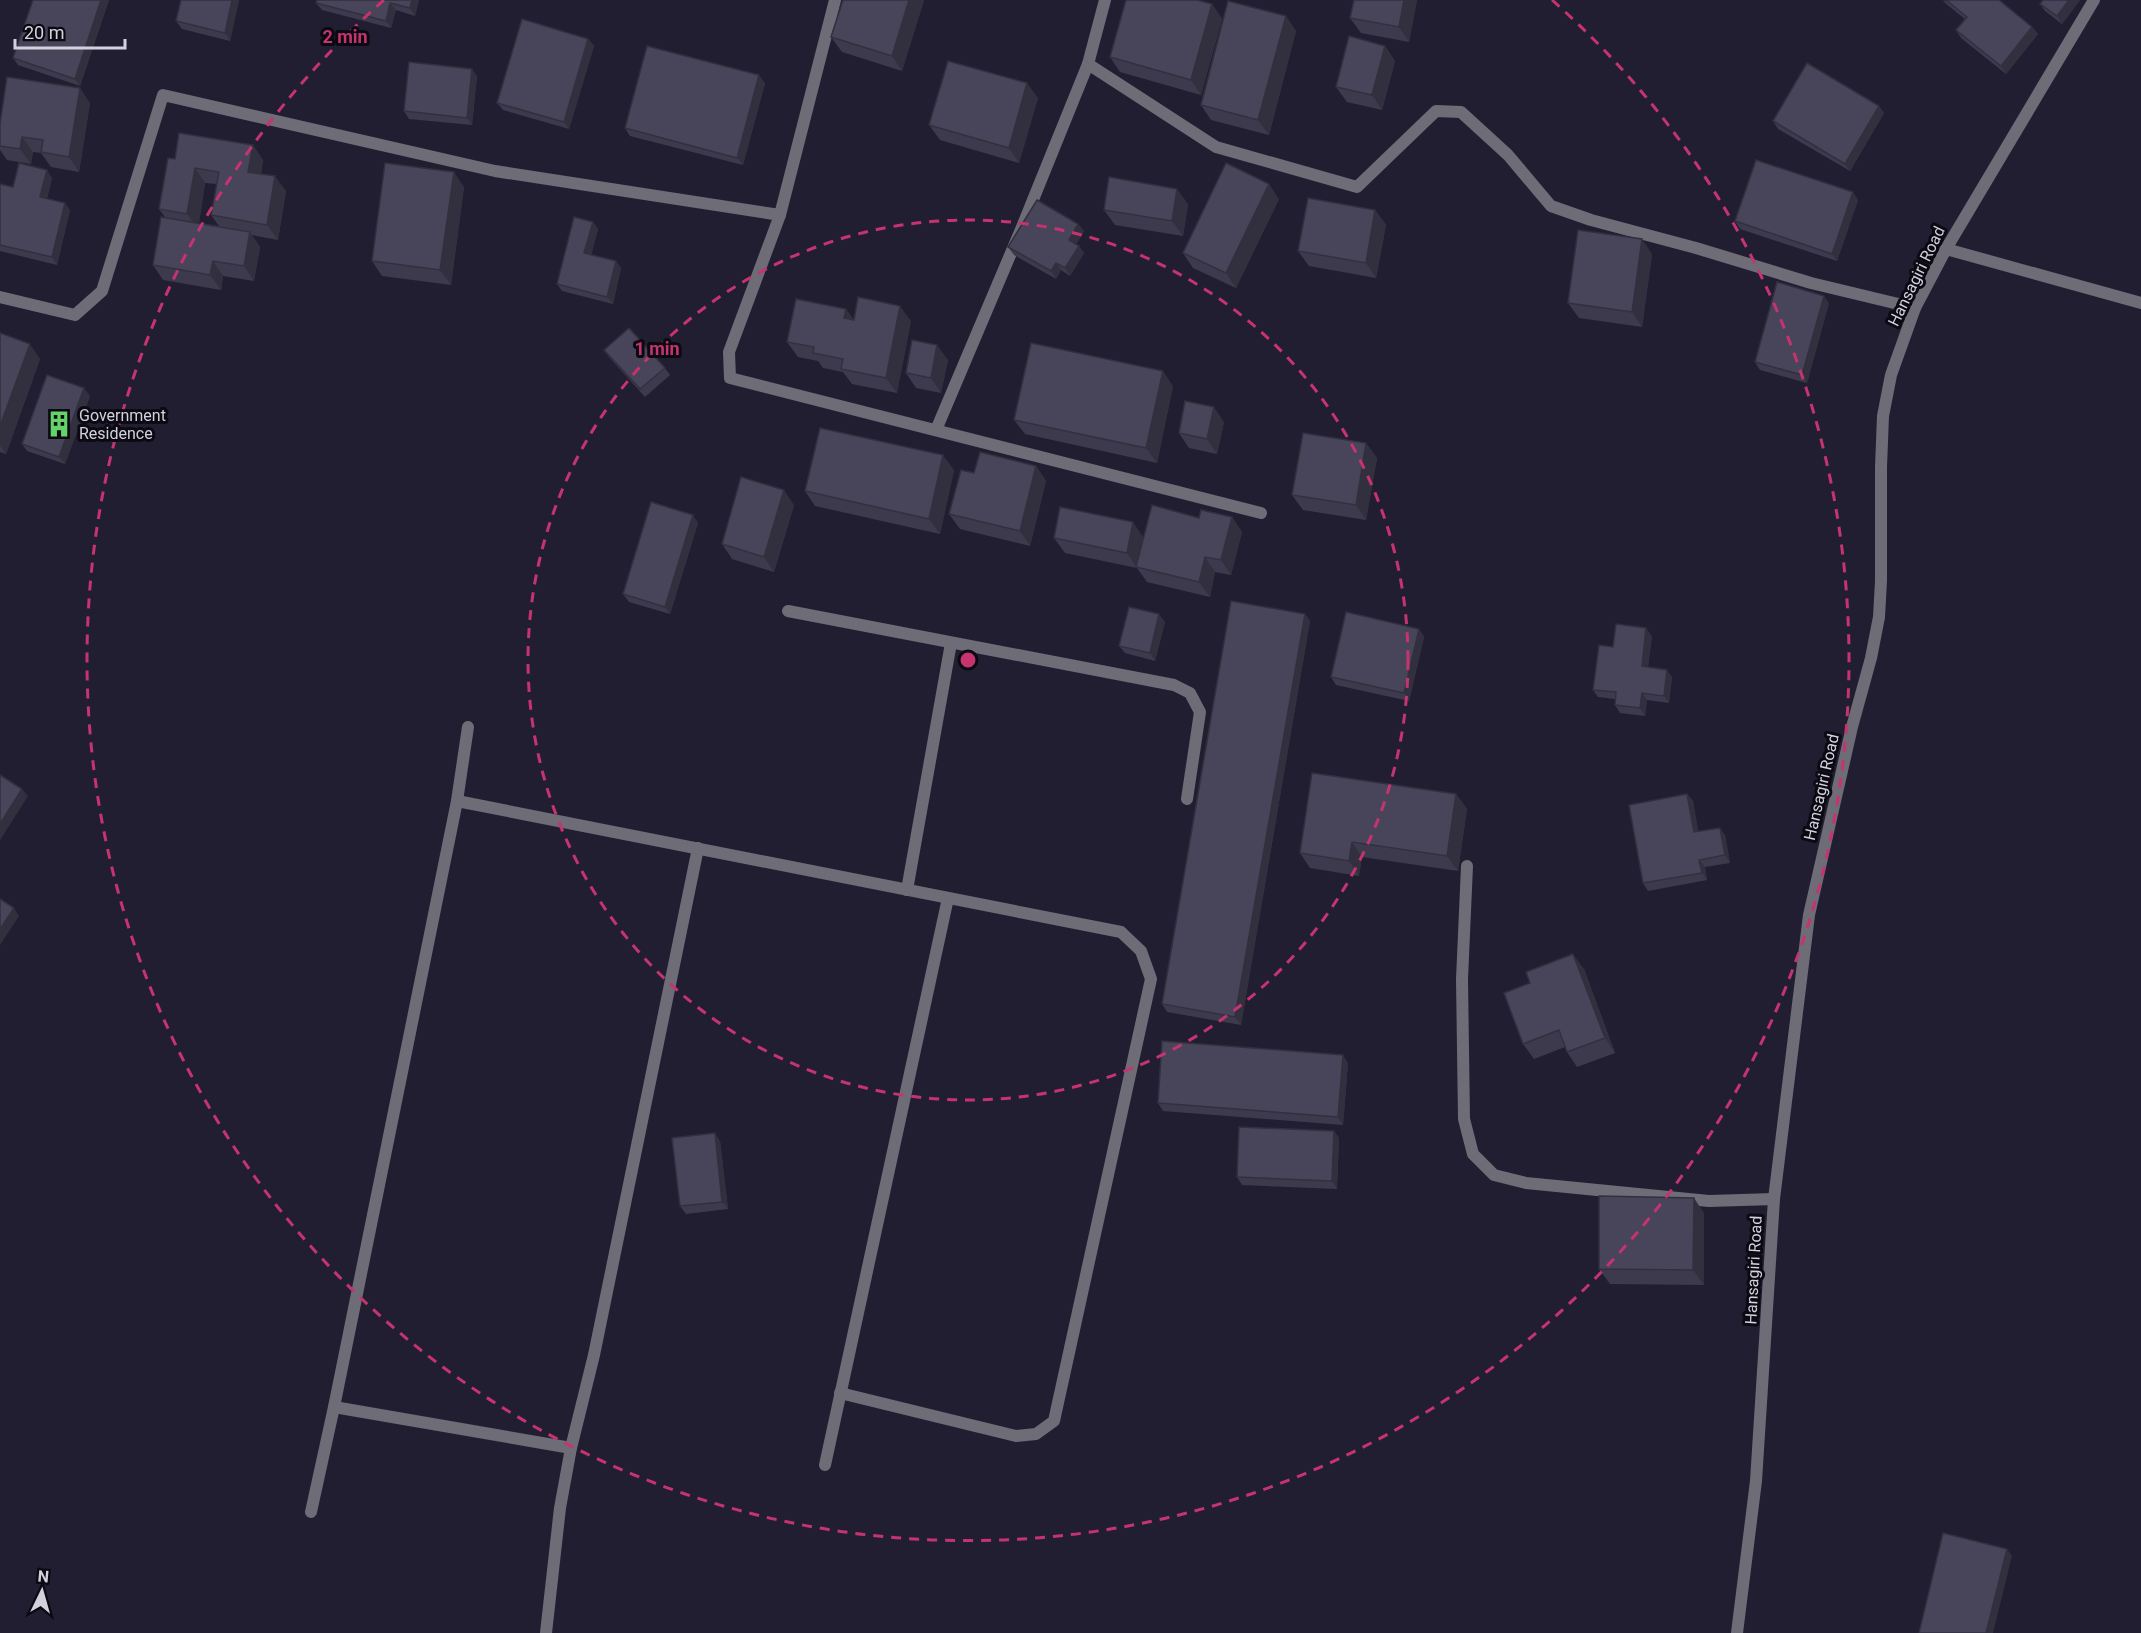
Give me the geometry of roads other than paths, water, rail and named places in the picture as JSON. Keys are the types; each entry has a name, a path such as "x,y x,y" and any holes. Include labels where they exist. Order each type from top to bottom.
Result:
{"street":[{"path":"835,0 780,215 729,352 730,378 1262,513"},
{"path":"936,430 1088,64 1105,0"},
{"name":"Hansagiri Road","path":"1737,1633 1756,1481 1774,1199 1809,915 1879,617 1883,416 1891,375 1915,308 1946,249 2094,0"},
{"path":"1088,64 1216,147 1356,187 1436,111 1461,112 1508,155 1551,206 1591,220 1696,248 1811,283 1915,308"},
{"path":"0,297 75,315 102,291 163,94 495,171 780,215"},
{"path":"1946,249 2141,303"},
{"path":"789,611 1174,685 1190,693 1200,712 1187,799"},
{"path":"907,890 951,643"},
{"path":"311,1512 457,801 468,727"},
{"path":"457,801 1121,932 1141,951 1151,979 1054,1421 1036,1434 1016,1436 840,1393"},
{"path":"546,1633 561,1508 571,1448 594,1355 698,848"},
{"path":"1467,866 1462,979 1464,1119 1473,1154 1494,1175 1526,1183 1708,1201 1774,1199"},
{"path":"825,1465 948,898"},
{"path":"334,1407 571,1448"}],"place":[{"name":"Government Residence","path":"59,424"}]}
